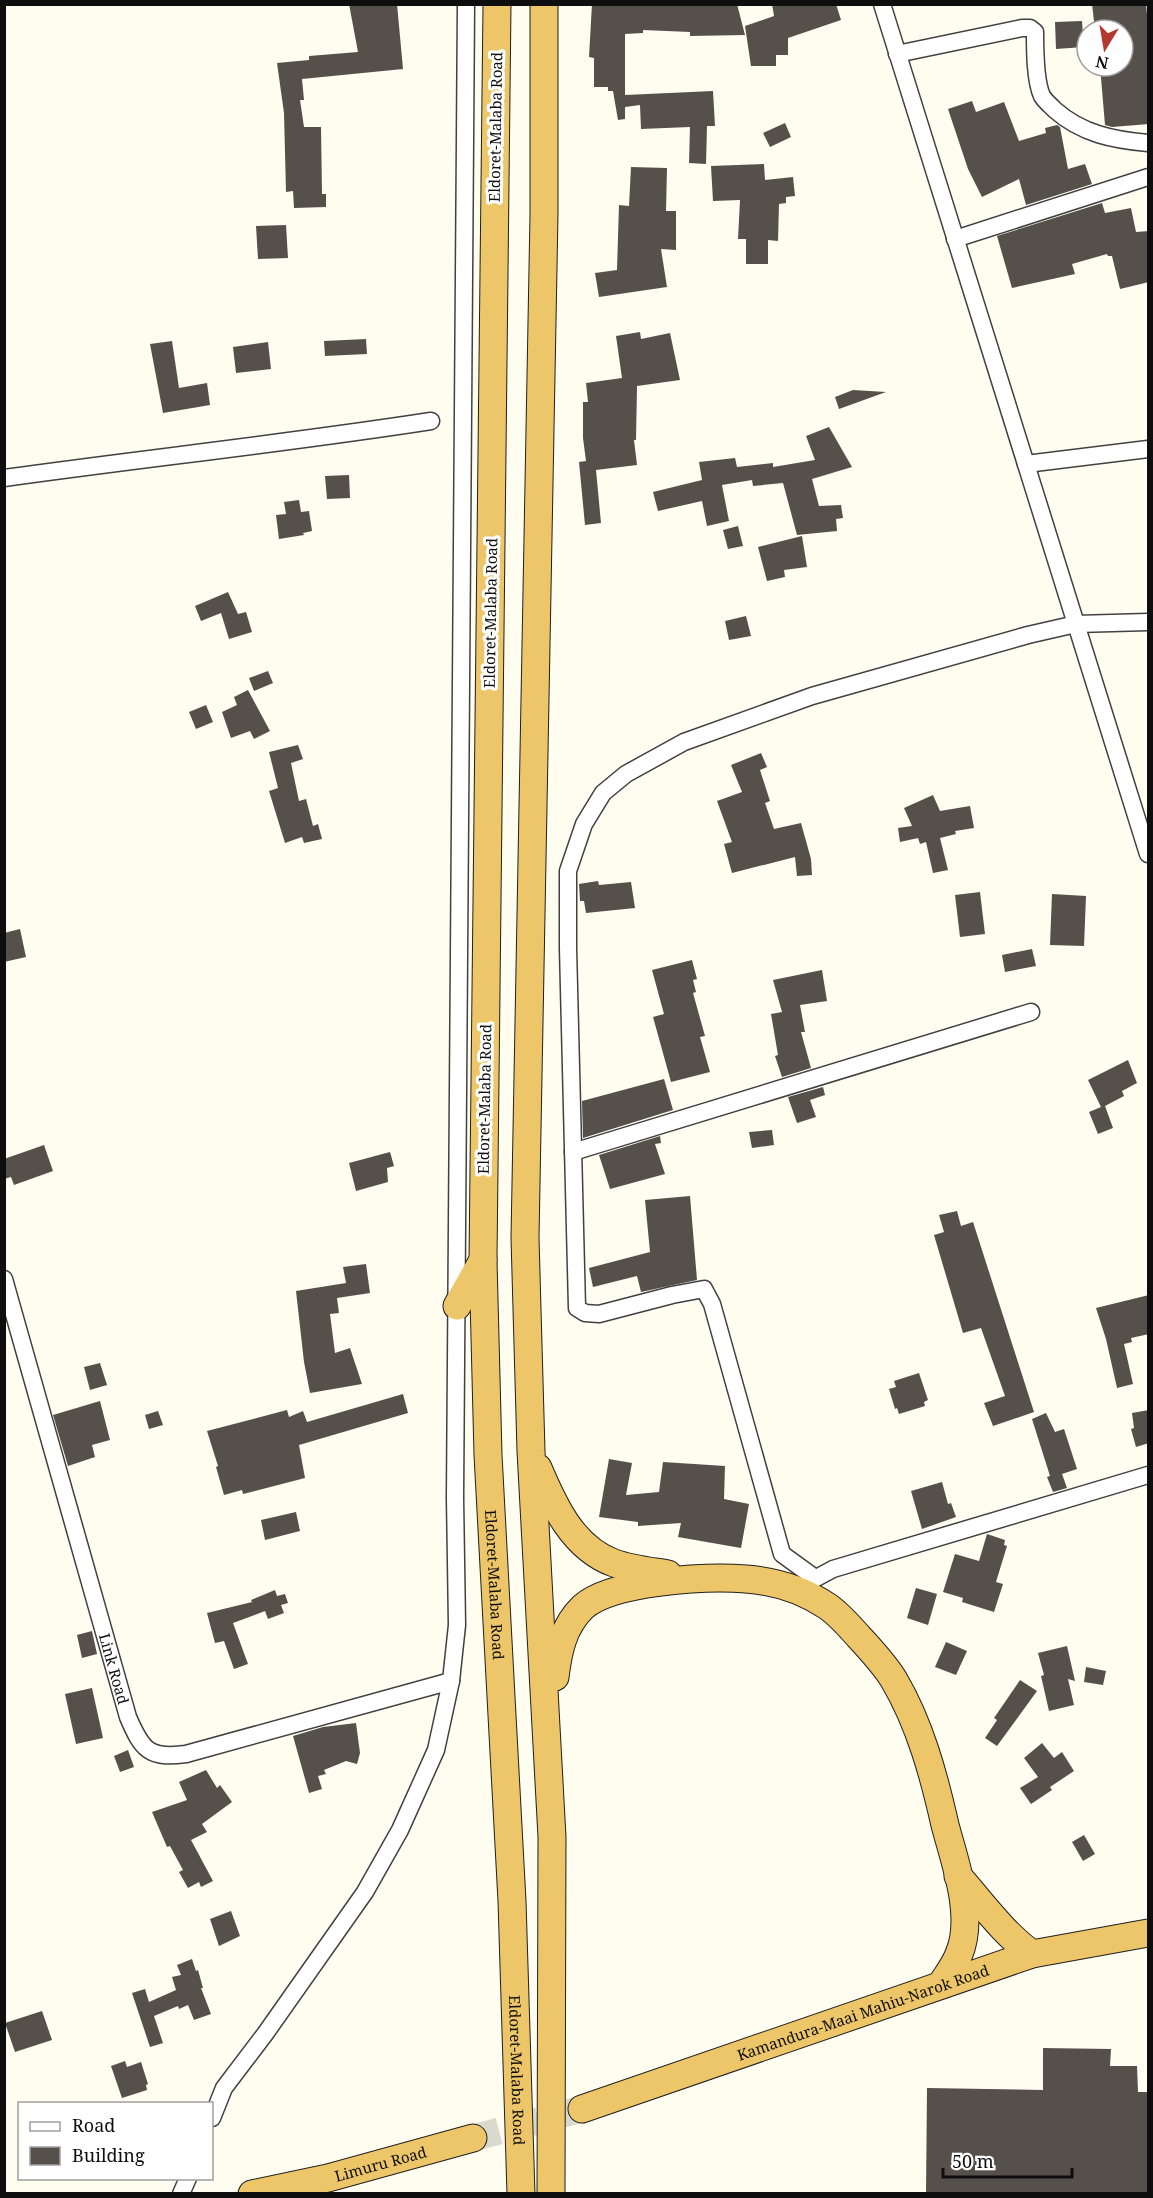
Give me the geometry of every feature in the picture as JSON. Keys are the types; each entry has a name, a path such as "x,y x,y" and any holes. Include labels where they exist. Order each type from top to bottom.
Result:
{"highway":[{"name":"Eldoret-Malaba Road","path":"497,4 483,1260 488,1455 512,1901 521,2193"},
{"path":"544,4 544,214 525,1238 531,1451 552,1837 551,2193"},
{"path":"457,1306 483,1260"},
{"path":"531,1451 546,1488 567,1526 577,1539 595,1554 633,1568 692,1580"},
{"path":"546,1744 558,1657 564,1634 573,1618 589,1602 608,1593 631,1587 692,1580 746,1579 806,1584 845,1622 893,1679 912,1717 926,1754 958,1875 966,1918 959,1954 941,1985"},
{"path":"958,1875 1000,1926 1032,1954"},
{"name":"Kamandura-Maai Mahiu-Narok Road","path":"582,2109 1032,1954 1149,1933"},
{"name":"Limuru Road","path":"252,2193 328,2178 473,2138"}],"street":[{"name":"Eldoret-Malaba Road","path":"213,2116 224,2088 365,1892 400,1830 436,1750 451,1681 457,1625 455,1498 466,4"},
{"path":"882,4 1149,854"},
{"path":"897,54 1030,28 1035,32 1036,68 1042,97 1058,112 1096,135 1119,141 1149,143"},
{"path":"955,239 1149,177"},
{"path":"4,478 319,438 431,421"},
{"path":"1026,464 1149,449"},
{"path":"1149,622 1076,624 1028,635 822,693 684,742 626,774 603,793 584,824 568,871 567,948 577,1308 585,1313 599,1314 704,1289 712,1304 782,1554 806,1584 833,1569 1149,1475"},
{"path":"573,1152 1031,1012"},
{"name":"Link Road","path":"4,1279 128,1717 135,1733 150,1752 166,1757 186,1754 451,1681"}],"building":[{"path":"349,4 397,4 403,69 302,79 304,100 300,100 304,127 321,127 322,194 326,194 326,207 294,208 293,191 286,192 284,113 277,63 309,60 309,56 358,52"},
{"path":"592,4 737,4 745,35 690,36 690,32 643,30 643,33 625,34 625,95 713,91 715,126 707,126 706,164 689,163 690,127 641,129 640,105 625,107 625,119 618,120 613,91 608,91 608,87 594,87 594,58 589,57"},
{"path":"772,4 836,4 841,20 788,38 788,55 776,55 776,66 751,66 745,26 774,16"},
{"path":"1092,4 1146,4 1149,34 1149,124 1112,127 1105,125 1101,78 1135,78 1135,18 1094,18"},
{"path":"1075,21 1075,48 1056,49 1055,22"},
{"path":"972,101 976,112 1004,102 1019,141 1046,133 1045,128 1057,125 1060,127 1068,169 1085,164 1092,184 1026,205 1019,179 982,197 968,169 948,109"},
{"path":"785,123 791,137 770,147 763,133"},
{"path":"764,164 765,180 793,177 795,196 786,197 786,203 779,204 778,241 768,240 768,264 746,264 746,239 738,239 740,200 713,201 711,166"},
{"path":"631,167 667,168 666,211 676,211 676,250 661,249 667,287 599,297 595,273 617,270 619,205 629,206"},
{"path":"1102,203 1105,213 1131,208 1136,232 1149,231 1149,282 1120,289 1112,256 1107,254 1072,264 1075,274 1012,288 997,236"},
{"path":"286,225 288,258 258,259 256,226"},
{"path":"640,332 641,339 670,333 680,380 637,386 636,440 634,440 637,465 596,470 601,523 585,525 579,462 586,461 583,438 583,402 588,402 586,383 622,378 616,336"},
{"path":"366,339 367,354 325,356 324,341"},
{"path":"172,341 179,388 207,383 210,405 163,413 150,344"},
{"path":"268,342 271,369 236,373 233,347"},
{"path":"853,390 886,392 839,409 835,397"},
{"path":"829,427 852,467 812,479 819,506 841,505 843,518 836,519 837,531 797,535 783,483 753,486 752,480 722,485 729,521 707,526 702,501 658,511 653,492 702,480 699,462 735,458 737,467 773,463 773,467 815,460 806,436"},
{"path":"349,475 350,498 327,499 325,476"},
{"path":"299,500 301,512 309,511 312,531 303,533 304,535 279,539 276,515 286,514 284,502"},
{"path":"738,526 743,546 728,549 723,530"},
{"path":"802,536 807,567 784,570 785,577 767,581 758,547"},
{"path":"228,592 238,614 246,612 252,632 229,639 221,613 201,621 195,606"},
{"path":"746,616 751,636 729,640 725,621"},
{"path":"268,671 273,683 254,691 249,678"},
{"path":"248,690 270,731 254,739 250,731 231,738 222,712 237,705 234,697"},
{"path":"206,705 213,722 196,729 189,712"},
{"path":"298,745 303,759 291,763 299,801 306,799 313,826 318,824 322,839 304,843 302,837 285,843 269,791 278,788 269,752"},
{"path":"761,753 767,767 760,770 770,801 765,803 774,829 801,823 811,859 812,875 797,876 795,857 732,873 724,844 732,842 717,801 742,792 731,765"},
{"path":"933,795 940,811 970,806 974,828 955,831 956,834 940,838 948,870 933,873 926,842 920,844 918,838 900,842 898,828 912,826 904,808"},
{"path":"598,881 599,885 631,882 635,908 586,913 584,901 580,901 579,884"},
{"path":"980,892 985,934 960,937 955,895"},
{"path":"1052,894 1086,896 1084,946 1050,945"},
{"path":"20,929 26,957 4,962 4,933"},
{"path":"1032,949 1036,966 1005,972 1002,955"},
{"path":"692,960 697,979 693,980 696,992 693,993 705,1036 700,1037 710,1072 671,1082 653,1017 664,1014 652,970"},
{"path":"822,970 827,1001 800,1005 805,1032 801,1032 811,1068 782,1077 775,1056 778,1055 771,1014 782,1012 773,980"},
{"path":"1128,1060 1137,1083 1122,1091 1124,1096 1105,1106 1113,1128 1098,1134 1089,1112 1101,1107 1088,1080"},
{"path":"664,1079 673,1110 583,1138 582,1101"},
{"path":"823,1087 825,1095 810,1100 816,1117 797,1123 788,1097"},
{"path":"772,1130 774,1145 752,1148 749,1132"},
{"path":"660,1136 661,1143 655,1144 665,1174 610,1189 599,1155"},
{"path":"44,1145 53,1171 14,1185 11,1177 4,1179 4,1159"},
{"path":"390,1152 394,1166 387,1168 388,1182 356,1191 349,1163"},
{"path":"690,1196 697,1280 641,1292 637,1276 593,1287 589,1268 650,1252 645,1200"},
{"path":"957,1211 961,1226 973,1222 1034,1412 993,1426 984,1403 1005,1396 981,1328 963,1333 934,1235 944,1232 939,1215"},
{"path":"366,1264 370,1293 337,1298 339,1313 330,1314 335,1353 350,1348 362,1384 310,1393 296,1291 346,1283 343,1267"},
{"path":"1149,1295 1149,1334 1131,1338 1132,1342 1124,1344 1133,1384 1117,1388 1106,1339 1096,1308"},
{"path":"100,1363 107,1385 90,1390 84,1367"},
{"path":"919,1373 928,1400 924,1402 925,1406 899,1414 897,1408 895,1409 889,1389 896,1387 894,1381"},
{"path":"403,1394 408,1413 299,1445 305,1478 243,1494 242,1490 224,1495 207,1431 287,1410 289,1417 303,1411 307,1422"},
{"path":"100,1401 110,1440 92,1445 95,1457 68,1466 53,1415"},
{"path":"1149,1410 1149,1443 1136,1447 1131,1429 1134,1428 1132,1413"},
{"path":"158,1411 163,1425 149,1429 145,1415"},
{"path":"1046,1413 1055,1432 1064,1429 1077,1469 1062,1474 1067,1488 1053,1492 1032,1419"},
{"path":"609,1459 632,1463 626,1495 659,1492 663,1462 725,1466 724,1499 749,1504 741,1548 678,1537 681,1523 638,1526 638,1522 599,1517"},
{"path":"942,1482 948,1504 951,1503 956,1517 922,1529 911,1491"},
{"path":"296,1512 300,1531 265,1540 261,1520"},
{"path":"987,1534 1005,1540 1004,1545 1007,1546 996,1582 1003,1584 994,1612 962,1602 963,1598 943,1592 955,1554 979,1561"},
{"path":"916,1588 937,1594 928,1625 907,1618"},
{"path":"275,1590 277,1596 285,1594 288,1603 281,1605 284,1613 268,1619 265,1611 233,1623 248,1664 234,1669 224,1641 215,1643 207,1613 252,1602 251,1600"},
{"path":"92,1631 97,1654 82,1658 77,1635"},
{"path":"946,1642 967,1651 956,1675 935,1667"},
{"path":"1067,1646 1075,1681 1068,1679 1074,1705 1049,1711 1038,1653"},
{"path":"1086,1667 1106,1671 1103,1685 1084,1682"},
{"path":"1020,1680 1037,1691 997,1746 985,1738 997,1720 994,1718"},
{"path":"92,1688 103,1738 76,1744 65,1694"},
{"path":"356,1723 360,1753 357,1764 346,1761 324,1770 326,1774 318,1776 322,1789 309,1793 293,1736 323,1727"},
{"path":"1042,1743 1054,1758 1062,1752 1074,1771 1050,1787 1052,1790 1031,1804 1020,1788 1038,1777 1024,1758"},
{"path":"128,1750 134,1767 120,1772 114,1756"},
{"path":"206,1770 217,1788 220,1785 232,1802 202,1824 207,1832 191,1840 213,1881 201,1887 199,1882 188,1888 179,1872 183,1870 170,1846 167,1847 152,1812 187,1800 179,1782"},
{"path":"1084,1835 1095,1854 1083,1861 1072,1842"},
{"path":"231,1911 240,1936 219,1946 210,1919"},
{"path":"192,1959 196,1971 198,1970 203,1988 201,1988 211,2014 194,2020 188,2005 179,2009 178,2006 154,2016 163,2043 150,2047 132,1993 145,1989 149,2002 176,1990 172,1977 181,1975 177,1965"},
{"path":"42,2011 52,2040 15,2052 5,2023"},
{"path":"1043,2048 1111,2049 1110,2066 1137,2066 1138,2092 1149,2092 1149,2193 926,2193 927,2088 1043,2090"},
{"path":"125,2061 127,2067 141,2062 148,2084 146,2085 147,2090 122,2098 111,2066"}],"tunnel":[{"path":"473,2138 582,2109"}]}
